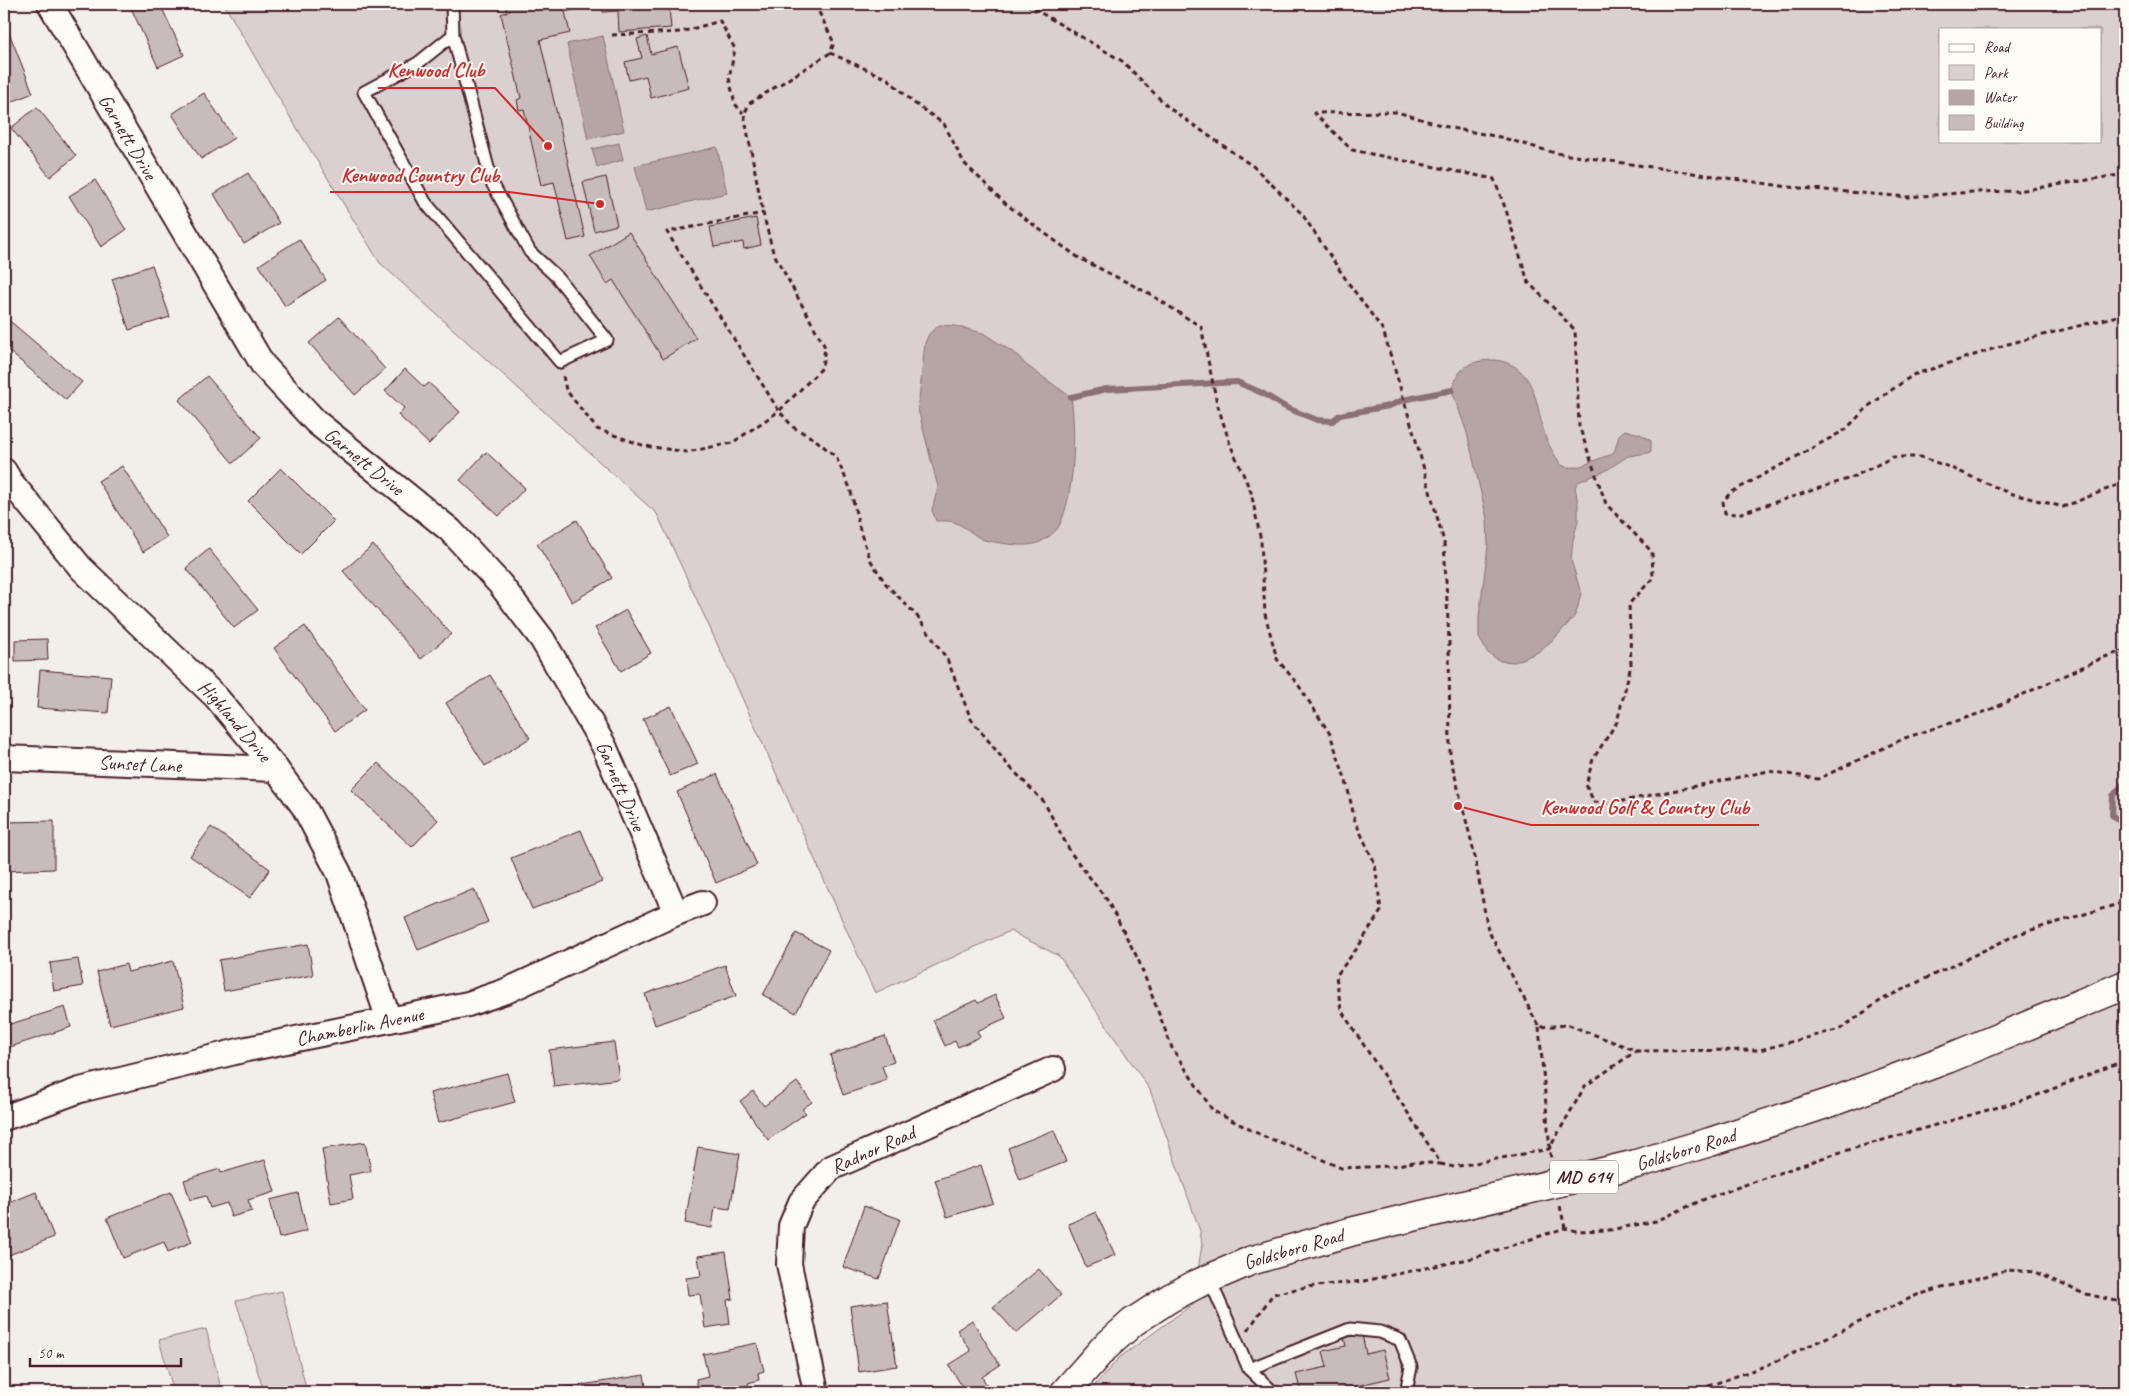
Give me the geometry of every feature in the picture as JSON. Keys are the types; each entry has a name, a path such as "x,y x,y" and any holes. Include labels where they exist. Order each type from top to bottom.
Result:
{"main road":[{"name":"Goldsboro Road","path":"1065,1392 1102,1350 1133,1322 1170,1298 1209,1278 1250,1261 1350,1232 1636,1164 1710,1142 1832,1102 1947,1059 2125,984"}],"street":[{"name":"Garnett Drive","path":"50,4 264,365 316,422 450,530 500,584 542,639 604,746 676,913"},
{"name":"Highland Drive","path":"6,478 81,568 216,697 276,769 304,807 339,873 389,1020"},
{"name":"Sunset Lane","path":"4,758 276,769"},
{"name":"Chamberlin Avenue","path":"4,1118 97,1086 246,1049 468,1004 506,992 703,902"},
{"name":"Radnor Road","path":"816,1392 789,1264 791,1226 801,1202 831,1168 1053,1069"}],"lane":[{"path":"452,4 453,35 492,183 530,252 557,277 607,340 560,362 425,202 364,92 418,63 453,35"},
{"path":"1209,1278 1249,1369 1273,1392"},
{"path":"1249,1369 1350,1329 1380,1332 1400,1340 1411,1367 1406,1392"}],"path":[{"path":"744,114 750,103 830,54 834,43 815,4"},
{"path":"1026,4 1122,61 1169,108 1254,167 1302,214 1383,330 1444,542 1449,641 1450,756 1474,852 1488,930 1539,1027 1549,1148"},
{"path":"560,362 566,390 597,430 645,446 687,452 732,443 779,411 822,368 825,347 773,252 763,213 744,114 735,104 730,78 735,49 720,21 681,32 612,36"},
{"path":"830,54 888,79 914,102 944,124 964,163 1006,204 1079,258 1150,294 1201,327 1216,397 1230,444 1251,492 1261,541 1266,614 1277,659 1299,686 1330,734 1346,781 1354,821 1375,864 1381,911 1358,947 1336,976 1341,1010 1441,1164"},
{"path":"2125,174 2018,192 1974,192 1908,197 1790,187 1555,153 1500,137 1451,128 1397,112 1314,112 1352,150 1494,179 1506,210 1528,282 1575,330 1579,426 1582,435 1606,504 1652,552 1652,578 1629,604 1631,665 1617,722 1593,759 1586,785 1594,802 1613,804 1769,771 1818,779 1906,738 1987,711 2102,658 2125,650"},
{"path":"763,213 667,232 779,411 793,427 816,440 836,457 850,488 861,534 871,561 886,584 917,616 947,659 971,719 1007,764 1044,802 1071,853 1107,900 1138,959 1172,1048 1213,1111 1265,1137 1301,1150 1341,1168 1392,1166 1414,1162 1454,1166 1549,1148 1585,1086 1637,1051"},
{"path":"2125,314 2008,344 1913,375 1870,405 1845,430 1730,493 1724,502 1725,512 1738,514 1851,478 1893,457 1921,457 2009,493 2063,507 2125,482"},
{"path":"1539,1027 1569,1025 1637,1051 1760,1050 1840,1029 1883,999 2018,934 2125,902"},
{"path":"1249,1369 1248,1330 1273,1294 1306,1287 1364,1281 1472,1258 1565,1228 1576,1231 1610,1230 1656,1221 1707,1198 1834,1154 2030,1098 2118,1063 2125,1062"},
{"path":"1691,1392 1768,1365 1917,1295 2007,1270 2035,1272 2082,1294 2125,1303"}],"green space":[{"path":"224,4 2125,4 2125,1392 1089,1392 1119,1358 1193,1304 1202,1244 1200,1231 1150,1090 1059,956 1010,931 875,993 657,514 380,263 287,112"},
{"path":"282,1291 306,1388 291,1392 264,1392 236,1301"},
{"path":"206,1329 222,1392 174,1392 159,1340"}],"water":[{"path":"603,36 624,131 588,139 567,44"},
{"path":"619,143 623,160 597,167 592,149"},
{"path":"717,147 727,193 646,212 635,166"},
{"path":"939,325 955,326 983,333 1017,355 1026,365 1071,397 1074,445 1068,497 1059,526 1051,535 1041,541 1023,545 988,541 956,523 936,521 932,510 938,487 918,409 925,343 929,334"},
{"path":"1495,360 1508,363 1526,377 1536,398 1544,434 1561,465 1567,467 1580,466 1611,455 1615,450 1619,435 1625,430 1640,434 1651,441 1651,451 1648,453 1628,456 1605,471 1578,482 1575,487 1578,503 1578,521 1573,540 1571,560 1581,593 1577,610 1574,617 1555,638 1538,652 1515,662 1500,661 1488,653 1479,638 1479,617 1488,546 1487,519 1467,433 1452,390 1458,375 1467,366 1472,363"}],"building":[{"path":"140,4 160,4 184,55 158,67 131,8"},
{"path":"505,4 600,4 565,12 570,33 540,40 585,237 568,241 554,182 541,185 524,109 519,110 517,100 521,98 501,14 507,12"},
{"path":"602,4 709,4 669,7 671,28 619,32 618,11 603,12"},
{"path":"8,30 33,93 4,105 4,32"},
{"path":"647,36 651,54 678,47 689,88 651,98 646,76 629,80 625,62 642,58 637,39"},
{"path":"204,93 234,138 201,159 172,114"},
{"path":"37,107 76,156 50,177 11,128"},
{"path":"248,173 279,223 244,244 214,194"},
{"path":"606,177 617,225 594,231 583,182"},
{"path":"95,180 126,230 101,247 69,196"},
{"path":"756,218 761,245 744,249 743,242 714,247 710,227"},
{"path":"629,232 696,338 663,359 613,280 607,284 590,256"},
{"path":"299,239 326,280 285,306 259,265"},
{"path":"152,265 170,317 129,330 112,279"},
{"path":"5,317 82,382 66,400 4,347"},
{"path":"339,317 385,369 355,395 309,343"},
{"path":"405,369 424,387 429,383 460,412 429,444 398,415 404,408 385,391"},
{"path":"207,376 261,438 233,463 179,400"},
{"path":"486,452 525,488 499,516 460,480"},
{"path":"122,466 167,537 143,552 98,481"},
{"path":"281,468 334,521 301,554 248,501"},
{"path":"577,520 612,578 572,602 537,544"},
{"path":"373,545 451,634 421,659 343,571"},
{"path":"209,549 258,610 234,628 186,568"},
{"path":"626,610 651,653 621,671 595,628"},
{"path":"305,626 365,710 335,731 274,648"},
{"path":"47,639 48,660 15,661 15,640"},
{"path":"40,670 111,676 108,713 37,708"},
{"path":"490,675 530,738 485,766 446,703"},
{"path":"671,706 698,764 670,776 643,719"},
{"path":"378,763 438,820 412,847 351,790"},
{"path":"717,774 757,865 716,883 677,792"},
{"path":"54,821 54,869 4,871 4,822"},
{"path":"211,827 270,869 250,898 190,856"},
{"path":"581,830 602,882 532,909 511,858"},
{"path":"474,889 488,922 418,950 405,918"},
{"path":"796,933 829,950 796,1013 763,995"},
{"path":"308,944 313,975 224,991 219,960"},
{"path":"78,959 83,986 54,991 50,963"},
{"path":"173,961 184,1007 110,1025 97,972 126,964 128,972"},
{"path":"725,965 736,996 655,1025 645,994"},
{"path":"995,995 1006,1018 977,1031 980,1037 958,1047 955,1041 945,1046 933,1020 976,1000 978,1003"},
{"path":"65,1007 71,1027 4,1049 4,1026"},
{"path":"885,1036 894,1062 882,1066 887,1080 843,1095 830,1055"},
{"path":"614,1042 619,1079 554,1087 549,1050"},
{"path":"507,1073 515,1102 438,1123 430,1093"},
{"path":"797,1082 812,1102 802,1109 806,1113 768,1140 740,1101 753,1091 764,1106"},
{"path":"1054,1130 1066,1162 1020,1180 1008,1148"},
{"path":"365,1142 371,1171 349,1175 353,1199 331,1203 322,1149"},
{"path":"698,1147 740,1154 730,1209 715,1207 712,1228 685,1223"},
{"path":"265,1160 275,1192 248,1200 252,1211 231,1217 227,1203 210,1208 206,1196 190,1200 184,1180 220,1169 221,1173"},
{"path":"981,1165 993,1203 947,1217 935,1180"},
{"path":"36,1192 54,1237 4,1257 4,1205"},
{"path":"171,1192 192,1242 168,1252 164,1242 123,1258 107,1218"},
{"path":"298,1193 307,1231 279,1238 270,1200"},
{"path":"864,1206 900,1219 879,1279 843,1267"},
{"path":"1096,1212 1115,1255 1086,1267 1068,1224"},
{"path":"726,1252 733,1299 727,1300 730,1324 705,1328 700,1294 688,1295 686,1278 701,1276 698,1256"},
{"path":"1039,1269 1061,1295 1016,1333 993,1307"},
{"path":"887,1301 897,1366 859,1372 850,1306"},
{"path":"972,1320 1000,1365 982,1377 991,1392 956,1392 963,1388 949,1365 971,1351 957,1330"},
{"path":"1362,1334 1366,1354 1383,1350 1390,1378 1330,1392 1301,1392 1296,1374 1327,1367 1323,1351 1346,1346 1344,1338"},
{"path":"757,1343 764,1371 758,1373 759,1380 748,1383 750,1392 699,1392 696,1379 708,1376 703,1354"},
{"path":"644,1375 647,1392 548,1392 551,1390"}],"waterway":[{"path":"1071,397 1107,389 1237,382 1262,393 1287,408 1317,420 1332,421 1340,415 1389,406 1403,400 1452,390"},
{"path":"2125,782 2113,796 2112,815 2125,826"}],"place":[{"name":"Kenwood Club","path":"548,146"},
{"name":"Kenwood Country Club","path":"600,204"},
{"name":"Kenwood Golf & Country Club","path":"1458,806"}]}
